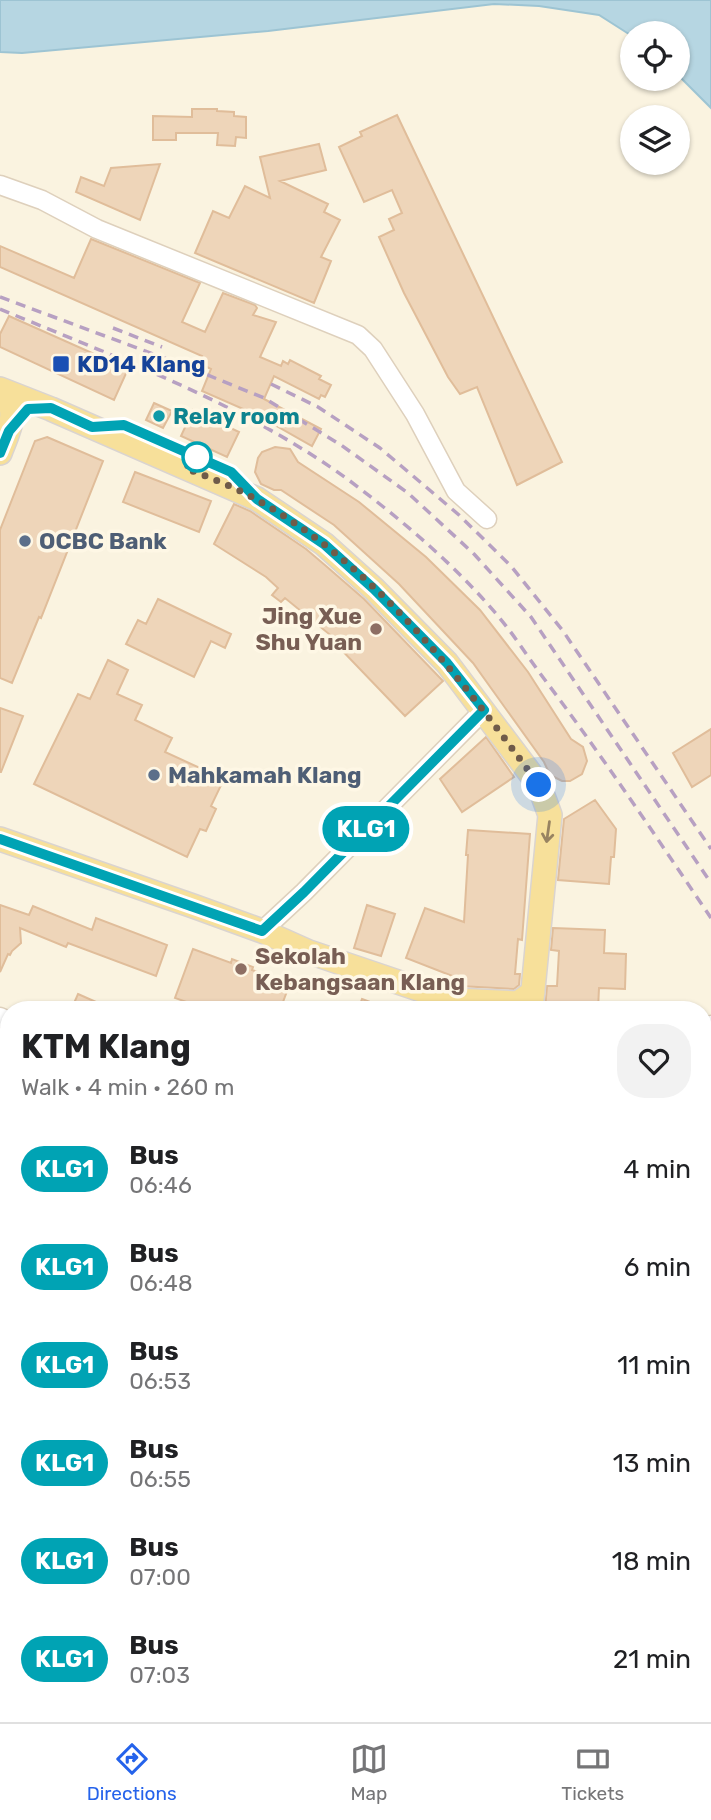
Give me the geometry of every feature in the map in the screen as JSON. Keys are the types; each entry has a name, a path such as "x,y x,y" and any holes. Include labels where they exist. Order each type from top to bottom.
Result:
{"main road":[{"path":"0,390 51,408 229,486 283,515 324,544 374,589 447,663 539,785 550,814 543,864 532,1001"},
{"path":"0,390 11,402 13,410 9,431 0,453"},
{"path":"9,431 28,409 51,408"},
{"path":"0,839 262,931 309,952 452,1001"},
{"path":"448,999 483,1001"}],"street":[{"path":"0,185 42,200 97,229 358,335 373,349 404,396 441,459 456,491 487,519"},
{"path":"262,931 484,710"}],"water":[{"path":"0,0 711,0 711,108 690,87 690,21 620,21 620,28 599,15 539,6 494,4 268,31 22,53 0,52"}],"building":[{"path":"192,109 217,109 234,112 234,116 246,117 246,138 236,137 235,146 217,145 218,133 176,133 176,140 153,140 153,116 192,117"},
{"path":"397,115 562,462 517,485 477,387 460,394 448,377 404,293 379,237 394,230 389,219 402,213 392,190 364,202 339,147 362,136 360,132"},
{"path":"319,144 326,170 280,181 328,204 324,212 340,220 321,257 331,261 314,303 195,253 213,211 229,218 245,186 270,198 260,157"},
{"path":"160,164 140,220 76,192 81,177 104,186 111,168"},
{"path":"91,239 200,283 182,322 205,332 223,293 255,305 257,308 253,315 276,322 260,357 281,366 283,361 288,364 290,360 321,376 319,379 331,385 325,397 321,395 319,399 274,376 264,399 321,429 312,446 257,415 202,391 211,369 199,363 202,356 0,267 0,246 74,278"},
{"path":"9,316 128,369 114,400 0,347 0,334"},
{"name":"Relay room","path":"154,403 172,411 163,428 146,420"},
{"path":"193,410 239,432 227,457 181,436"},
{"path":"47,437 103,461 41,618 39,617 12,683 0,678 0,530 35,441"},
{"path":"275,447 290,449 298,462 359,502 426,557 480,610 528,672 571,739 583,747 587,761 582,774 570,781 562,781 550,775 544,762 473,663 399,584 334,525 281,490 261,484 255,472 258,458 262,452"},
{"path":"135,472 211,501 199,532 123,502"},
{"path":"234,504 250,511 306,549 364,599 443,681 405,716 332,640 334,638 285,598 281,602 272,595 278,588 266,577 214,544"},
{"path":"158,599 231,634 225,648 211,641 194,677 126,644 138,620 146,624"},
{"path":"108,660 128,670 117,694 142,705 135,720 172,738 165,752 224,779 211,806 216,809 206,831 200,829 187,857 34,784 78,694 90,699"},
{"path":"0,708 23,716 1,772 0,772"},
{"path":"711,729 711,775 692,787 673,753"},
{"path":"486,737 514,777 462,812 440,779"},
{"path":"595,800 616,829 609,884 558,880 564,819"},
{"path":"468,830 530,834 522,940 518,939 515,974 520,974 519,985 514,989 460,986 460,979 406,958 425,908 464,922"},
{"path":"0,905 29,915 33,906 92,930 96,918 167,945 156,976 68,943 66,947 20,928 21,943 8,954 0,972"},
{"path":"367,905 395,914 381,956 354,948"},
{"path":"553,928 605,930 604,953 626,954 625,989 599,988 598,1001 546,1001 547,986 557,986 559,951 551,950"},
{"path":"193,949 231,963 232,959 253,967 252,970 290,983 283,1001 184,1001 175,998"},
{"path":"78,994 94,1001 75,1001"}],"railway":[{"path":"0,297 264,398 341,445 408,493 474,554 531,617 711,883"},
{"path":"0,309 180,385 268,429 350,481 409,528 464,579 504,624 609,768 711,918"},
{"path":"113,328 162,347"},
{"path":"271,384 318,407 380,448 459,515 511,566 563,631 711,849"}],"bus line":[{"name":"KLG1","path":"0,453 9,431 28,409 51,408 92,427 124,425 231,472 257,499 324,544 374,589 447,663 484,710 262,931 0,839"}],"place":[{"name":"KD14 Klang","path":"61,364"},
{"name":"Relay room","path":"159,416"},
{"name":"OCBC Bank","path":"25,541"},
{"name":"Jing Xue Shu Yuan","path":"376,629"},
{"name":"Mahkamah Klang","path":"154,775"},
{"name":"Sekolah Kebangsaan Klang","path":"241,969"}],"route":[{"path":"197,457 185,468 257,499 283,515 324,544 374,589 447,663 539,785"}]}
